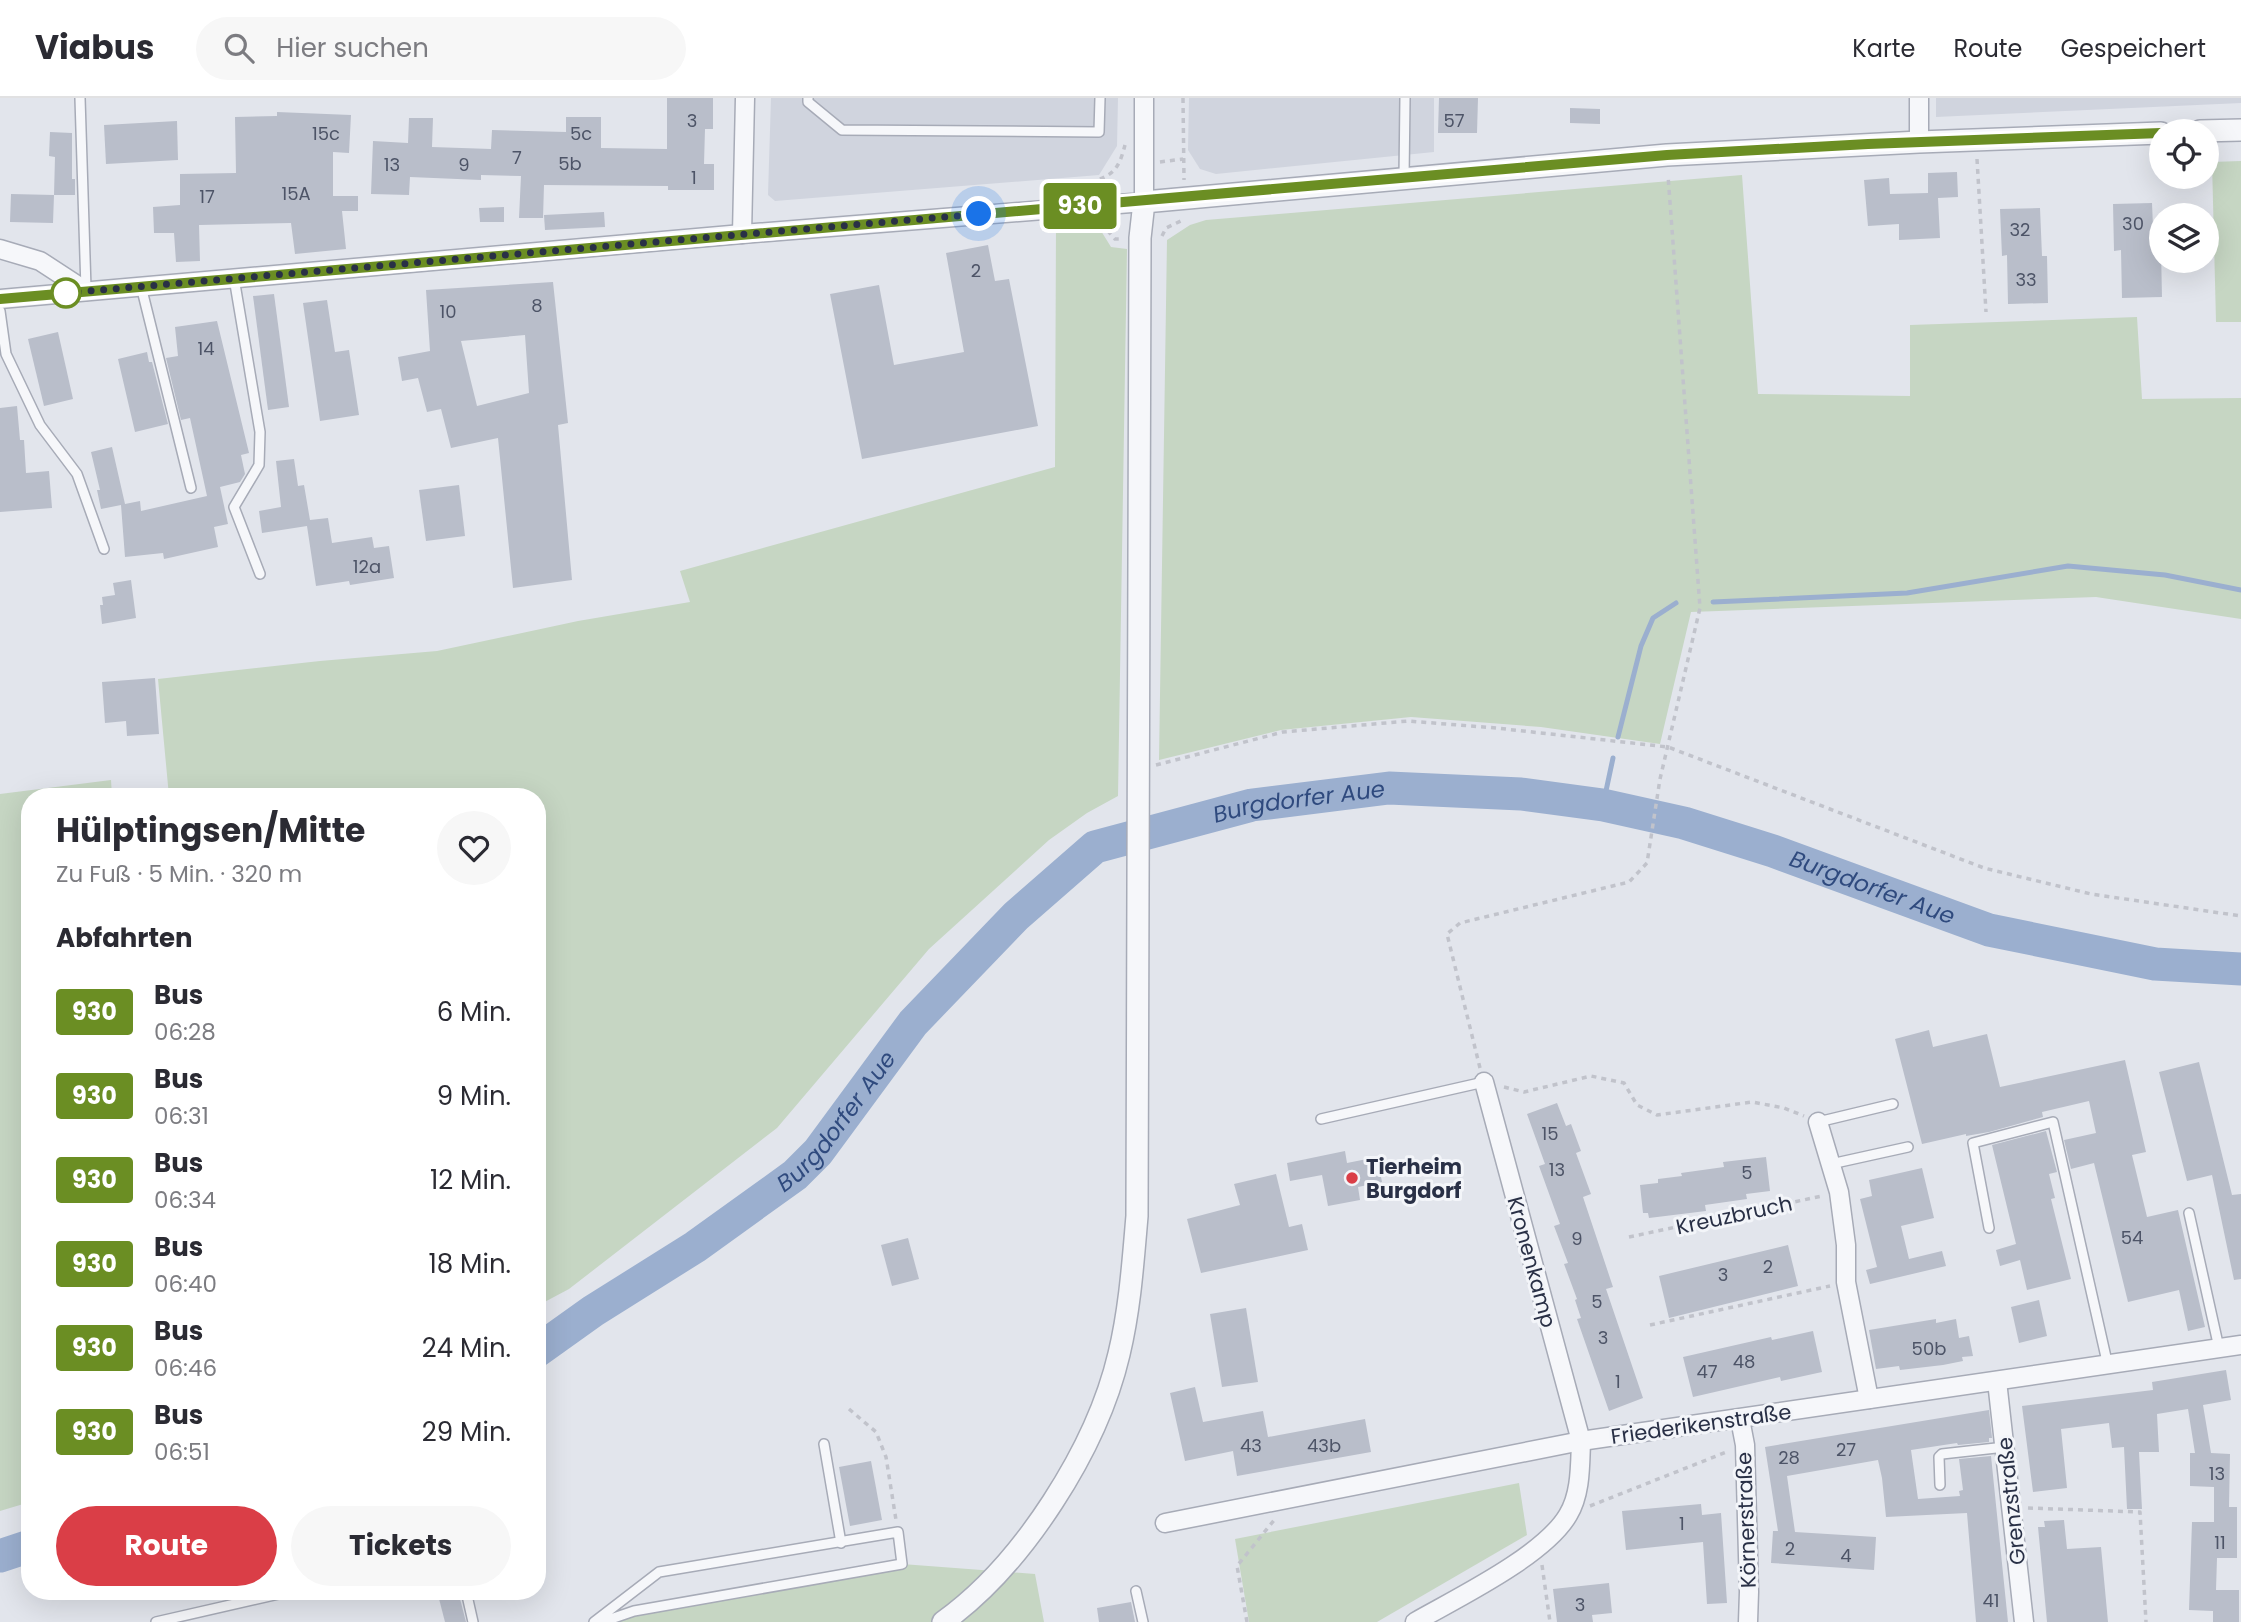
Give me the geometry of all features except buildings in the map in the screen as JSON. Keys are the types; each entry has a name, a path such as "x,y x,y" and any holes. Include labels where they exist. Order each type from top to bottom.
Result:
{"street":[{"path":"742,233 746,98"},
{"path":"943,1622 1012,1558 1050,1506 1080,1454 1103,1405 1119,1354 1131,1283 1137,1216 1140,238 1144,202 1144,98"},
{"path":"1919,98 1919,142"},
{"path":"2219,131 2241,130"},
{"path":"0,299 1667,155 2149,133"},
{"path":"0,249 40,261 86,291"},
{"name":"Kronenkamp","path":"1484,1082 1581,1441 1578,1484 1569,1515"},
{"path":"1818,1122 1839,1192 1846,1245 1846,1282 1869,1399"},
{"name":"Friederikenstraße","path":"1165,1523 1581,1441 2241,1345"},
{"name":"Grenzstraße","path":"1997,1381 2024,1622"},
{"name":"Körnerstraße","path":"1740,1419 1745,1445 1748,1622"},
{"path":"1415,1622 1490,1579 1540,1546 1569,1515"}],"lane":[{"path":"80,98 86,291"},
{"path":"808,98 808,102 842,130 1100,132 1100,98"},
{"path":"1404,178 1405,98"},
{"path":"234,278 260,432 259,465 234,507 260,574"},
{"path":"141,286 191,488"},
{"path":"0,311 6,354 40,425 77,474 104,549"},
{"path":"1321,1119 1484,1082"},
{"path":"1818,1122 1894,1104"},
{"path":"1989,1228 1973,1143 2053,1122 2108,1366"},
{"path":"1831,1164 1908,1147"},
{"path":"2189,1213 2219,1348"},
{"path":"824,1444 841,1543"},
{"path":"1940,1485 1939,1457 1942,1454 2005,1447"},
{"path":"594,1622 659,1572 898,1532 902,1564 634,1611 601,1622"},
{"path":"1136,1591 1143,1622"},
{"path":"156,1622 253,1600"},
{"path":"468,1600 473,1622"}],"path":[{"path":"1183,98 1185,198"},
{"path":"1975,140 1986,312"},
{"path":"1667,155 1700,608 1660,779 1647,863 1629,882 1460,923 1447,934 1484,1082 1524,1092 1591,1076 1624,1083 1637,1105 1657,1115 1752,1102 1784,1108 1818,1122"},
{"path":"1154,766 1283,732 1408,721 1668,747 1984,868 2091,894 2241,916"},
{"name":"Kreuzbruch","path":"1629,1237 1839,1192"},
{"path":"1650,1325 1846,1282"},
{"path":"849,1409 876,1432 886,1457 898,1532"},
{"path":"1569,1515 1745,1445"},
{"path":"1247,1622 1237,1566 1292,1499"},
{"path":"2012,1508 2140,1512 2146,1622"},
{"path":"1540,1546 1549,1622"}],"shaded area":[{"path":"771,98 1118,98 1117,146 1099,175 775,201 768,195"},
{"path":"1189,98 1434,98 1434,152 1216,174 1200,169 1188,150"},
{"path":"1936,98 2241,98 2241,103 1936,117"}],"green space":[{"path":"2241,161 2241,322 2216,322 2215,273 2219,273 2219,203 2213,203 2213,189 2219,189 2219,162"},
{"path":"1742,175 1758,394 1910,396 1910,325 2137,317 2142,399 2241,398 2241,619 2096,597 1691,612 1660,744 1541,727 1411,717 1281,730 1159,760 1167,240 1190,225 1206,220"},
{"path":"1056,225 1098,226 1111,247 1127,249 1118,796 1087,813 1049,840 929,949 777,1128 569,1289 546,1301 546,788 168,788 158,679 437,651 578,621 690,602 680,571 1055,467"},
{"path":"111,780 112,788 48,788"},
{"path":"21,791 21,1505 0,1511 0,794"},
{"path":"1519,1483 1527,1535 1377,1622 1249,1622 1235,1539"},
{"path":"902,1564 1035,1574 1044,1622 607,1622 634,1611"}],"waterway":[{"path":"1713,602 1907,593 2068,566 2165,575 2241,590"},
{"path":"1618,737 1641,646 1653,618 1676,603"},
{"path":"1603,805 1613,758"},
{"name":"Burgdorfer Aue","path":"546,1345 593,1311 695,1247 795,1175 818,1152 913,1023 1016,916 1095,847 1252,805 1389,788 1521,794 1603,805 1684,823 1773,851 1989,930 2155,964 2241,969"},
{"name":"Burgdorfer Aue","path":"0,1556 21,1549"}],"bus line":[{"name":"930","path":"0,299 1667,155 2149,133"}],"place":[{"name":"Tierheim Burgdorf","path":"1352,1178"}],"route":[{"path":"66,293 979,214"}]}
